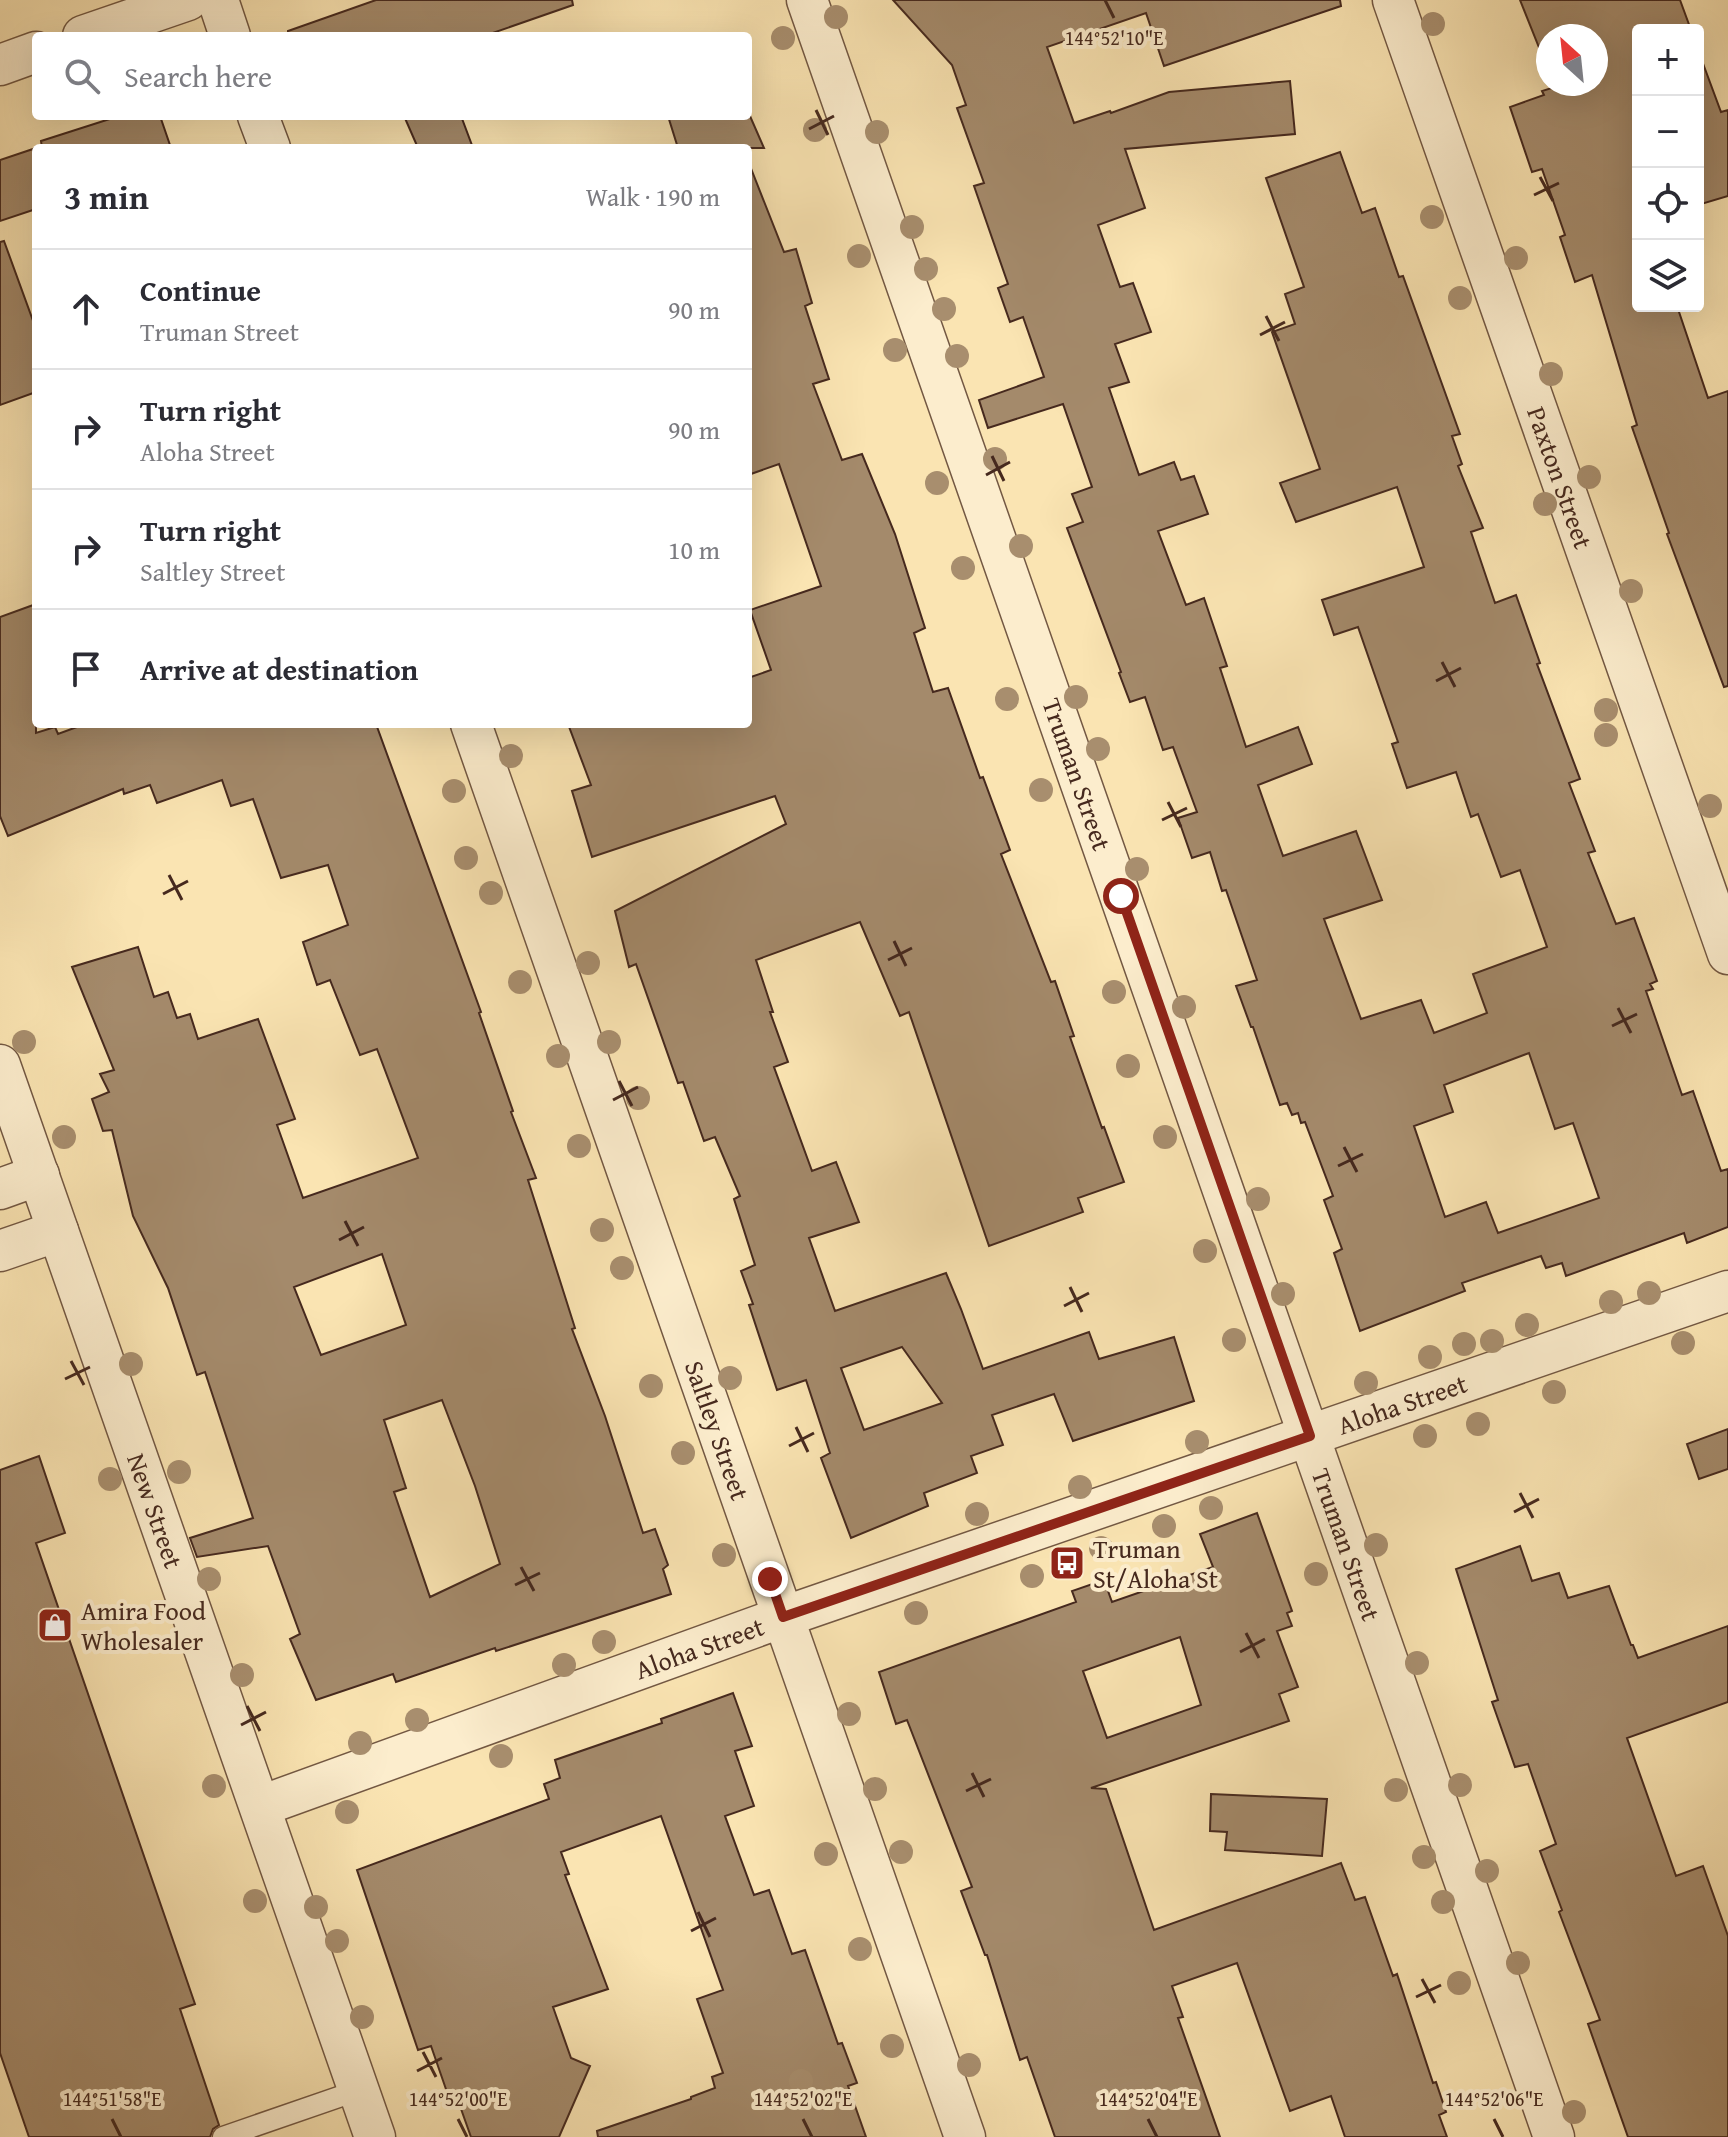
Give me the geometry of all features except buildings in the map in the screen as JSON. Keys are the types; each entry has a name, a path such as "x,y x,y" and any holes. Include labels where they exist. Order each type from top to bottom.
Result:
{"street":[{"path":"95,32 188,0"},
{"path":"218,0 229,32"},
{"name":"Truman Street","path":"807,0 1554,2137"},
{"name":"Paxton Street","path":"1393,0 1728,954"},
{"path":"0,65 32,53"},
{"path":"260,120 268,144"},
{"name":"Saltley Street","path":"472,728 965,2137"},
{"name":"New Street","path":"0,1065 375,2137"},
{"path":"0,1189 39,1175"},
{"path":"0,1251 58,1231"},
{"name":"Aloha Street","path":"261,1806 783,1617 1728,1291"}],"lane":[{"path":"223,2137 359,2090"}],"place":[{"name":"Truman St/Aloha St","path":"1067,1563"},
{"name":"Amira Food Wholesaler","path":"55,1625"}],"route":[{"path":"770,1579 783,1617 1310,1436 1121,896"}]}
